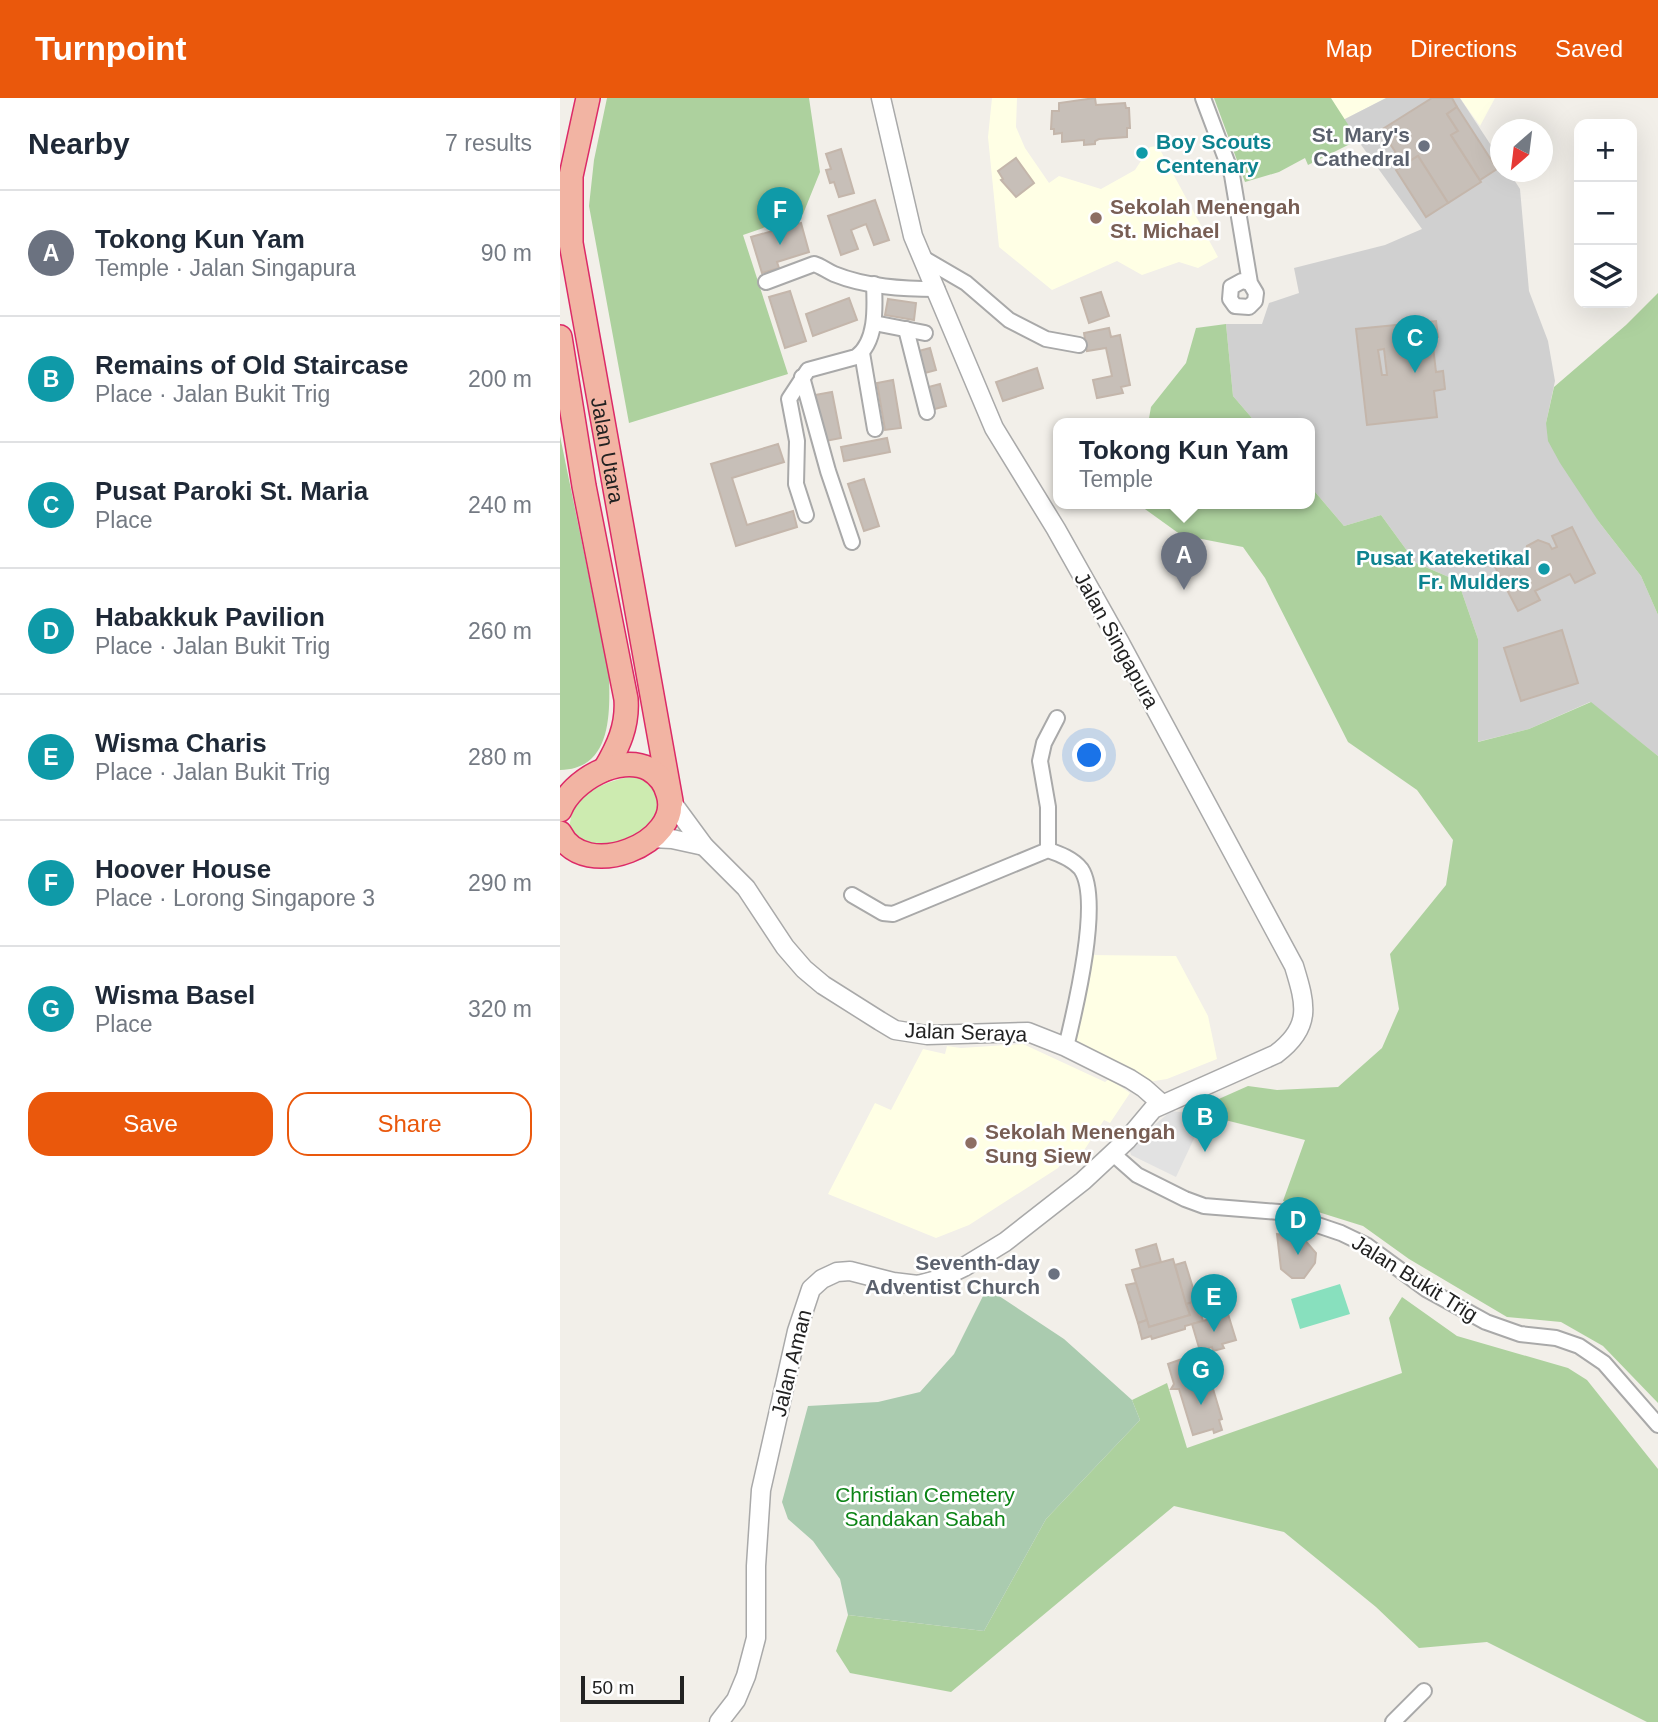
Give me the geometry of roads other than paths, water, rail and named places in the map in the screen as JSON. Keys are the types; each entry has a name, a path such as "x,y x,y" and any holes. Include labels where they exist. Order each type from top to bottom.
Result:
{"highway":[{"name":"Jalan Utara","path":"588,98 572,176 570,243 671,801"},
{"name":"Jalan Utara","path":"560,337 584,486 626,699 624,729 605,769"},
{"path":"560,807 577,788 605,769 628,764 641,766 662,779 671,801 666,821 652,838 630,851 600,857 571,852 571,846 560,833"}],"street":[{"name":"Jalan Singapura","path":"881,98 913,236 994,428 1056,529 1119,640 1294,966 1305,1002 1298,1033 1276,1054 1162,1104"},
{"path":"1203,98 1232,175 1250,283"},
{"path":"923,258 966,283 1009,320 1046,339 1079,345"},
{"path":"766,282 814,264 835,275 874,284 899,289 937,289"},
{"path":"874,284 874,323 862,353 875,429"},
{"path":"874,323 925,333"},
{"path":"906,329 928,412"},
{"path":"806,515 796,484 797,440 789,399 808,370 862,353"},
{"path":"802,377 828,471 852,542"},
{"path":"1048,850 1048,807 1040,761 1044,743 1057,718"},
{"name":"Jalan Seraya","path":"671,801 704,846 746,888 785,947 804,969 823,985 895,1030 927,1035 1017,1030 1035,1034 1066,1047 1144,1088 1162,1104"},
{"path":"652,838 673,839 704,846"},
{"path":"852,895 883,913 902,912 1048,850 1063,855 1080,868 1087,883 1090,904 1076,1007 1066,1047"},
{"name":"Jalan Aman","path":"719,1722 736,1700 746,1676 756,1638 756,1566 761,1490 797,1331 811,1289 822,1279 837,1272 850,1271 893,1282 918,1285 937,1280 1005,1242 1083,1181 1147,1115 1162,1104"},
{"name":"Jalan Bukit Trig","path":"1112,1153 1137,1175 1185,1199 1205,1206 1279,1212 1340,1233 1366,1245 1426,1289 1486,1322 1520,1334 1556,1338 1579,1346 1604,1363 1658,1425"},
{"path":"1392,1722 1424,1691"}],"place":[{"name":"St. Mary's Cathedral","path":"1424,146"},
{"name":"Boy Scouts Centenary","path":"1142,153"},
{"name":"Sekolah Menengah St. Michael","path":"1096,218"},
{"name":"Hoover House","path":"780,245"},
{"name":"Pusat Paroki St. Maria","path":"1415,373"},
{"name":"Pusat Kateketikal Fr. Mulders","path":"1544,569"},
{"name":"Tokong Kun Yam","path":"1184,590"},
{"name":"Sekolah Menengah Sung Siew","path":"971,1143"},
{"name":"Remains of Old Staircase","path":"1205,1152"},
{"name":"Habakkuk Pavilion","path":"1298,1255"},
{"name":"Seventh-day Adventist Church","path":"1054,1274"},
{"name":"Wisma Charis","path":"1214,1332"},
{"name":"Wisma Basel","path":"1201,1405"}],"park label":[{"name":"Christian Cemetery Sandakan Sabah","path":"925,1506"}]}
